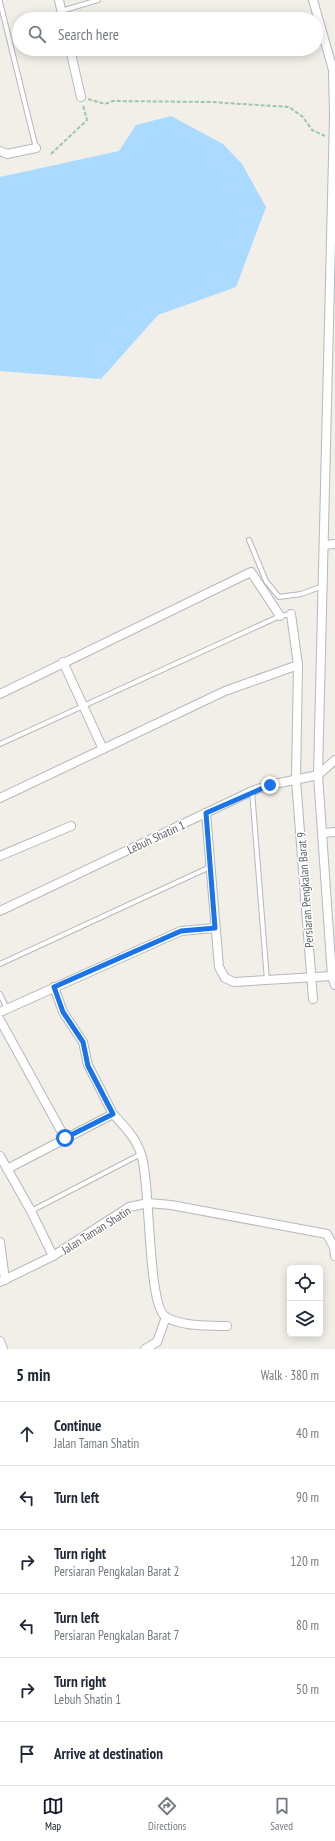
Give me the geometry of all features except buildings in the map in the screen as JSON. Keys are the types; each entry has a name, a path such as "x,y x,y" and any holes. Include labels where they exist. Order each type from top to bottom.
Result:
{"street":[{"path":"59,0 61,12"},
{"path":"313,0 316,12"},
{"path":"323,35 333,70 335,116 318,774 324,833 332,976 335,985"},
{"path":"72,56 81,97"},
{"path":"0,151 7,154 36,148"},
{"path":"324,545 335,544"},
{"path":"0,694 62,662 251,572 280,616"},
{"name":"Persiaran Pengkalan Barat 9","path":"291,614 298,665 296,780 313,999"},
{"path":"62,662 103,749"},
{"path":"0,798 226,691 298,665"},
{"name":"Lebuh Shatin 1","path":"0,911 252,791 270,785 318,774 335,760"},
{"path":"206,813 219,967 225,978 234,982 332,976"},
{"path":"0,856 71,826"},
{"path":"324,833 335,832"},
{"path":"3,1010 181,931 215,928"},
{"path":"54,987 63,1012 83,1042 88,1066 113,1114 130,1133 141,1154 148,1203 154,1289 160,1312 166,1317 185,1323 227,1326"},
{"path":"0,1020 65,1138"},
{"path":"7,1169 113,1114"},
{"path":"0,1156 31,1211 53,1256"},
{"name":"Jalan Taman Shatin","path":"2,1281 53,1256 129,1207 148,1203 171,1205 327,1234"},
{"path":"335,1229 327,1234 334,1247 335,1256"},
{"path":"0,1242 2,1281"},
{"path":"145,1349 157,1342 166,1317"},
{"path":"0,1341 3,1349"}],"lane":[{"path":"69,12 98,0"},
{"path":"0,2 12,51"},
{"path":"13,56 36,148"},
{"path":"249,540 266,581 278,597 301,594 323,586"},
{"path":"0,744 82,705 280,616 291,614"},
{"path":"252,791 267,980"},
{"path":"0,964 210,867"},
{"path":"0,994 3,1010"},
{"path":"31,1211 141,1154"}],"path":[{"path":"81,97 105,104 113,101 212,102 288,107 303,117 312,130 323,136 334,135"},
{"path":"51,154 87,120 81,97"}],"water":[{"path":"171,116 223,144 242,164 266,207 236,287 158,315 101,379 0,371 0,177 119,151 136,125"}],"route":[{"path":"65,1138 113,1114 88,1066 83,1042 63,1012 54,987 181,931 215,928 206,813 252,791 270,785"}]}
